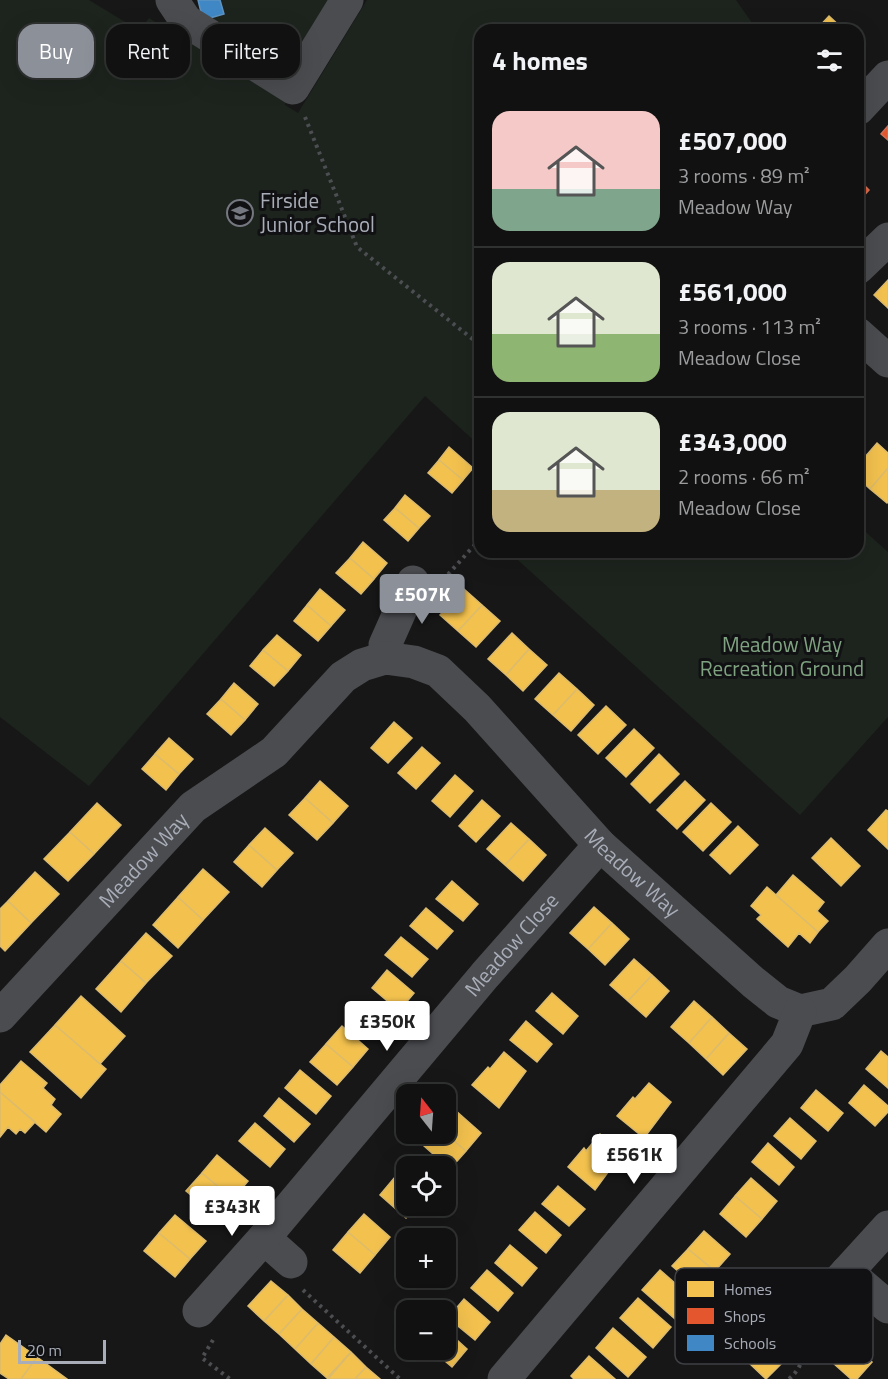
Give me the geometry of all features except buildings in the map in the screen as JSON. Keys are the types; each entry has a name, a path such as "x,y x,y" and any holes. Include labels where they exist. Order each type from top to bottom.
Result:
{"street":[{"path":"172,0 186,21 293,88 347,0"},
{"path":"864,103 888,78"},
{"path":"864,262 888,239"},
{"path":"864,339 888,361"},
{"path":"385,658 385,645 426,583"},
{"name":"Meadow Way","path":"0,1016 193,807 274,752 343,677 362,665 385,658 414,662 438,671 477,708 600,845 753,982 778,1002 800,1011"},
{"name":"Meadow Close","path":"199,1311 238,1269 485,975 600,845"},
{"path":"504,1379 787,1044 800,1011 832,1004 888,945"},
{"path":"856,1268 888,1227"},
{"path":"264,1238 291,1262"},
{"path":"873,1304 888,1307"}],"path":[{"path":"293,88 357,247 474,340"},
{"path":"426,583 474,544"},
{"path":"291,1262 286,1275 400,1379"},
{"path":"199,1311 196,1314 217,1332 202,1358 230,1379"},
{"path":"792,1378 802,1364"}],"green space":[{"name":"Firside Junior School","path":"0,0 89,0 128,24 106,24 106,78 190,78 190,38 203,20 224,14 220,0 347,0 300,77 300,24 202,24 202,78 299,78 285,105 298,113 367,0 736,0 753,24 474,24 474,441 425,396 89,786 0,717"},
{"name":"Firside Junior School","path":"149,18 158,24 145,24"},
{"name":"Meadow Way Recreation Ground","path":"864,530 888,552 888,717 800,815 516,558 864,558"}],"place":[{"name":"Firside Junior School","path":"240,213"}]}
